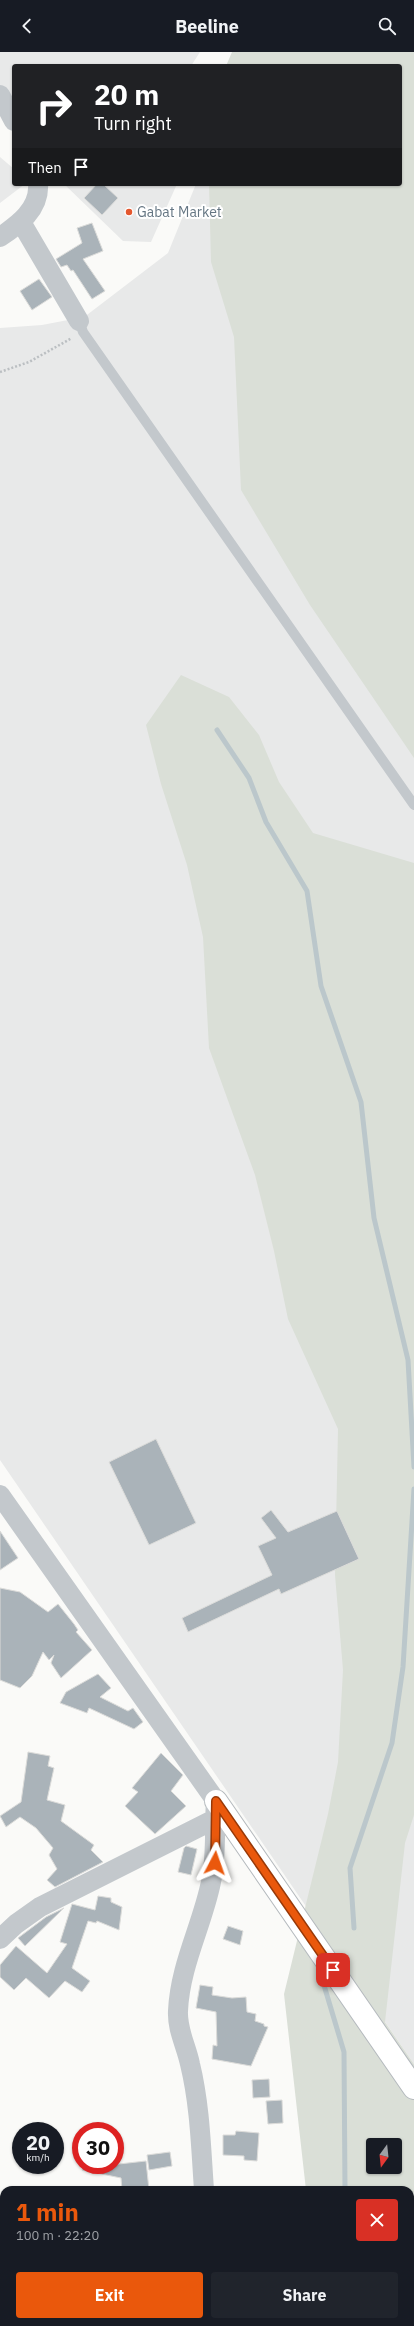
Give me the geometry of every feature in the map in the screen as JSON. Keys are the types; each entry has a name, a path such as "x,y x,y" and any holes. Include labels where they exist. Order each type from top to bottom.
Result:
{"main road":[{"path":"215,1810 414,2088"}],"street":[{"path":"0,94 12,117"},
{"path":"0,237 21,222 32,210 38,186"},
{"path":"21,222 81,327"},
{"path":"0,1495 215,1810 216,1837 211,1884 187,1955 178,2011 178,2030 190,2063 199,2120 204,2186"},
{"path":"0,1939 16,1924 40,1906 215,1810"}],"lane":[{"path":"81,327 414,805"}],"path":[{"path":"0,372 29,362 81,327"}],"shaded area":[{"path":"0,52 200,52 192,64 12,64 12,106 0,85"},
{"path":"232,52 414,52 414,758 310,605 241,490 234,337 211,262 209,186 402,186 402,64 227,64"},
{"path":"414,52 414,2064 0,1460 0,328 42,325 68,320 79,321 168,253 195,186 402,186 402,64"},
{"path":"0,157 12,167 12,186 22,186 0,203"},
{"name":"Gabat Market","path":"66,186 176,186 151,242 123,241"},
{"path":"181,675 229,697 259,735 279,782 313,833 414,863 414,1815 405,1843 385,2022 414,2064 414,2186 306,2186 284,1994 328,1814 338,1762 343,1670 335,1575 338,1429 288,1319 274,1251 255,1175 209,1048 203,937 187,865 161,784 146,725"}],"building":[{"path":"95,186 105,186 118,198 102,215 84,198"},
{"path":"92,223 103,251 83,259 105,291 92,299 73,270 71,271 67,265 61,267 56,259 82,243 77,228"},
{"path":"39,279 52,297 32,310 20,291"},
{"path":"156,1439 196,1523 149,1545 109,1462"},
{"path":"271,1510 288,1532 337,1511 359,1559 281,1594 279,1589 188,1632 182,1618 272,1575 258,1546 276,1538 261,1518"},
{"path":"0,1531 18,1558 0,1570"},
{"path":"0,1588 20,1592 48,1612 58,1604 78,1630 76,1632 92,1650 61,1678 51,1663 54,1655 49,1660 43,1652 32,1676 20,1688 0,1680"},
{"path":"98,1674 111,1688 100,1697 128,1711 133,1708 143,1722 134,1729 89,1708 87,1713 60,1703 66,1692"},
{"path":"28,1752 50,1756 48,1766 54,1768 47,1800 65,1805 61,1821 94,1845 91,1850 103,1862 55,1887 47,1880 57,1869 49,1855 53,1848 36,1828 20,1817 6,1827 0,1816 21,1802"},
{"path":"161,1753 183,1775 171,1791 186,1806 155,1834 125,1806 138,1792 132,1788"},
{"path":"186,1846 197,1849 191,1875 178,1872 184,1848"},
{"path":"98,1896 111,1898 111,1902 122,1907 119,1930 97,1921 96,1923 88,1921 72,1968 90,1981 82,1992 65,1981 49,1998 26,1978 14,1990 0,1977 0,1965 16,1946 47,1973 67,1944 60,1942 72,1904 95,1910"},
{"path":"64,1908 25,1946 18,1938 46,1917"},
{"path":"228,1926 243,1931 240,1945 223,1939"},
{"path":"200,1985 213,1987 212,1995 232,1998 246,1997 247,2012 256,2014 255,2021 268,2027 251,2066 212,2059 213,2045 217,2046 216,2012 196,2008"},
{"path":"269,2079 270,2097 253,2098 252,2080"},
{"path":"282,2100 283,2123 268,2124 266,2101"},
{"path":"236,2131 259,2133 257,2161 244,2160 244,2156 223,2155 223,2135 235,2135"},
{"path":"170,2152 172,2166 149,2170 147,2155"},
{"path":"146,2161 149,2186 122,2186 121,2178 102,2174 124,2174 124,2163"}],"waterway":[{"path":"217,730 249,778 266,822 307,891 321,986 361,1102 374,1218 408,1360 414,1467"},
{"path":"354,1928 350,1868 392,1743 403,1667 414,1489"},
{"path":"320,1972 344,2052 345,2186"}],"place":[{"name":"Gabat Market","path":"129,212"}],"route":[{"path":"215,1863 216,1801 333,1970"}]}
